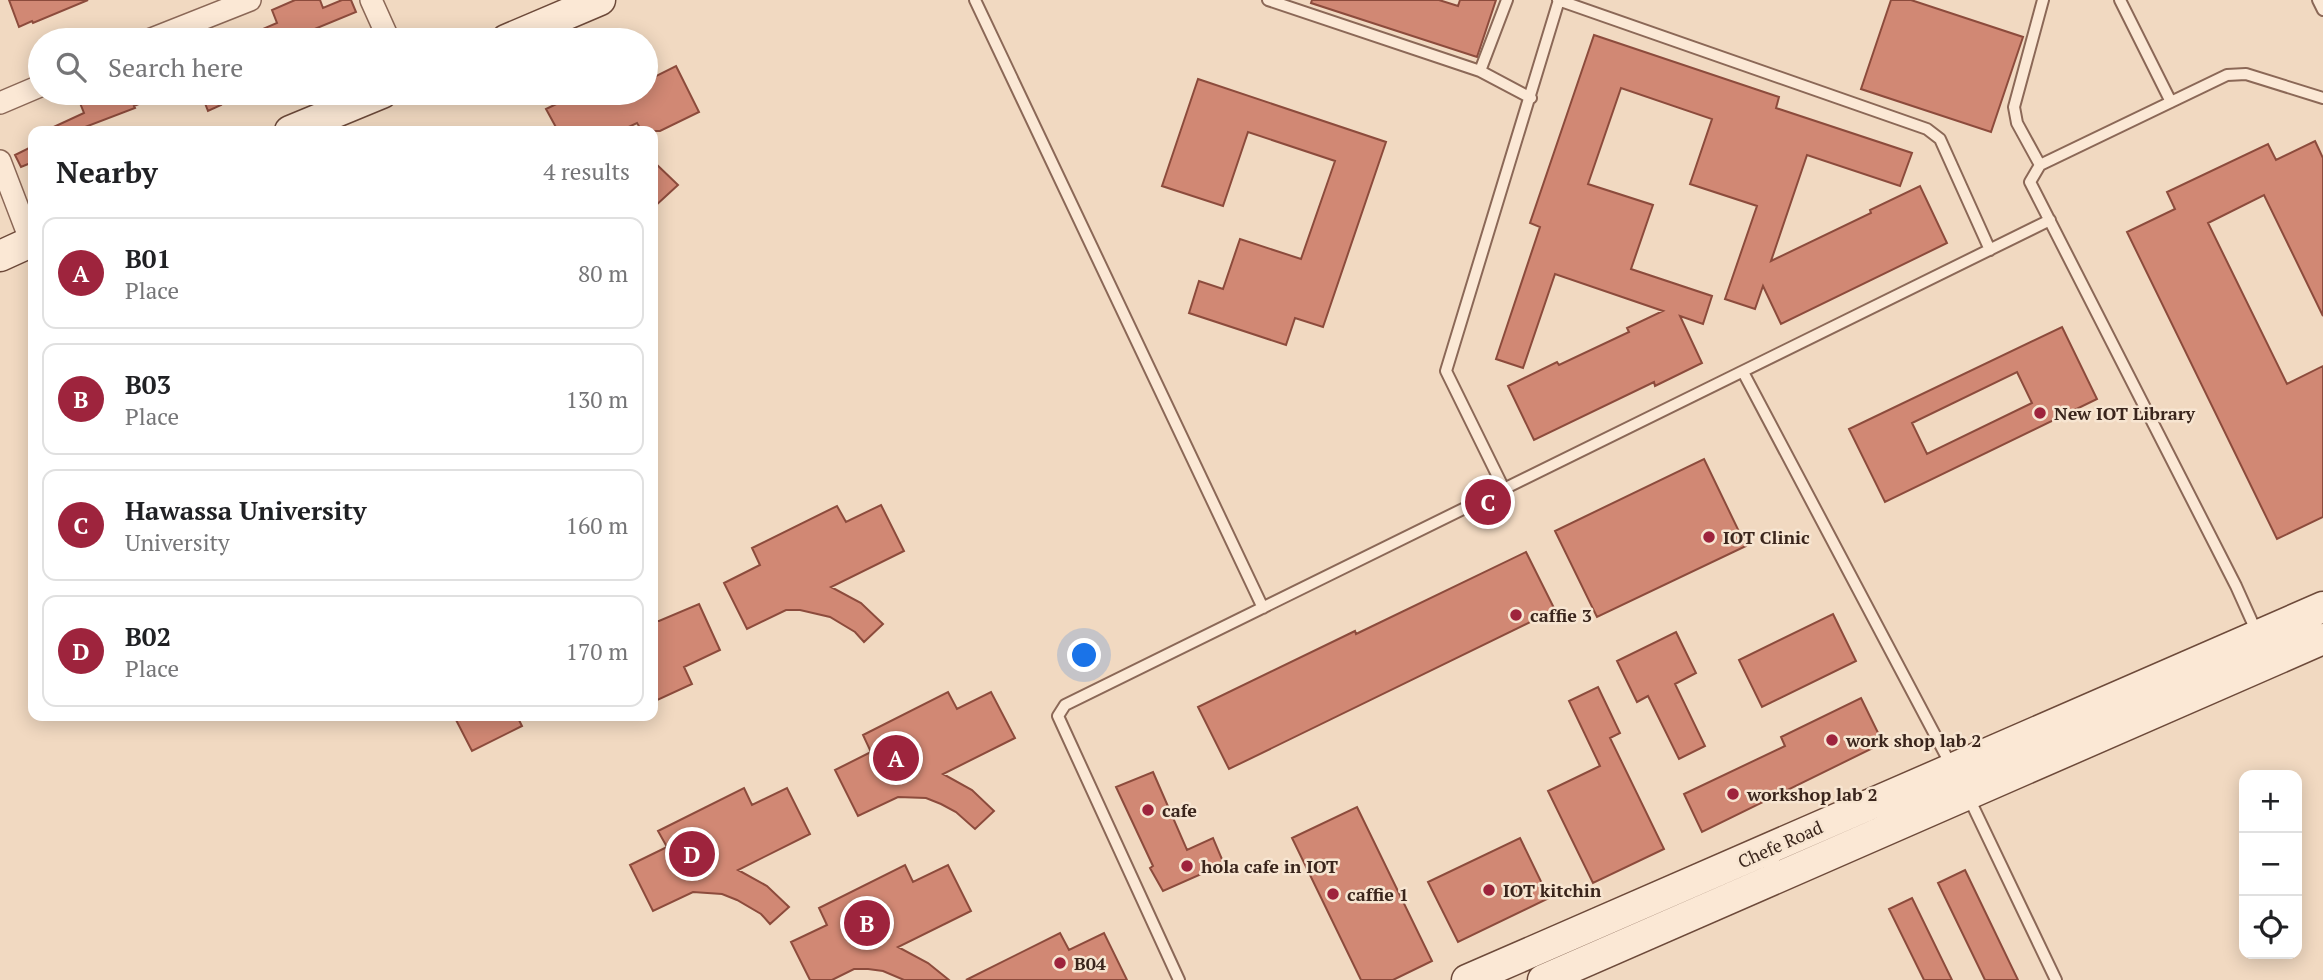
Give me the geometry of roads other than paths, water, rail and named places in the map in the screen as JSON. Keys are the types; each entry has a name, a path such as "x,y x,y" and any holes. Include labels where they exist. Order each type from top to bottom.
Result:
{"street":[{"path":"371,0 384,28"},
{"path":"534,28 600,0"},
{"path":"177,28 239,2"},
{"path":"0,103 28,91"},
{"path":"302,126 353,105"},
{"path":"0,161 28,232"},
{"path":"0,256 28,244"},
{"name":"Chefe Road","path":"1467,980 1960,781 2265,648 2323,607"},
{"name":"Chefe Road","path":"2265,648 2323,639"},
{"name":"Chefe Road","path":"1543,980 1960,781"}],"lane":[{"path":"975,0 1263,608"},
{"path":"1268,0 1479,71 1531,98"},
{"path":"1479,71 1507,0"},
{"path":"1504,489 1446,371 1559,0 1927,129 1940,139 1990,250"},
{"path":"2040,165 2017,123 2014,107 2043,0"},
{"path":"2120,0 2171,102"},
{"path":"2318,0 2323,10"},
{"path":"2265,648 2031,181 2040,165 2227,75 2246,74 2323,98"},
{"path":"1179,980 1058,716 1065,705 2050,220"},
{"path":"1743,372 1960,781 2056,980"}],"place":[{"name":"New IOT Library","path":"2040,413"},
{"name":"Hawassa University","path":"1488,502"},
{"name":"IOT Clinic","path":"1709,537"},
{"name":"caffie 3","path":"1516,615"},
{"name":"work shop lab 2","path":"1832,740"},
{"name":"B01","path":"896,758"},
{"name":"workshop lab 2","path":"1733,794"},
{"name":"cafe","path":"1148,810"},
{"name":"B02","path":"692,854"},
{"name":"hola cafe in IOT","path":"1187,866"},
{"name":"IOT kitchin","path":"1489,890"},
{"name":"caffie 1","path":"1333,894"},
{"name":"B03","path":"867,923"},
{"name":"B04","path":"1060,963"}]}
